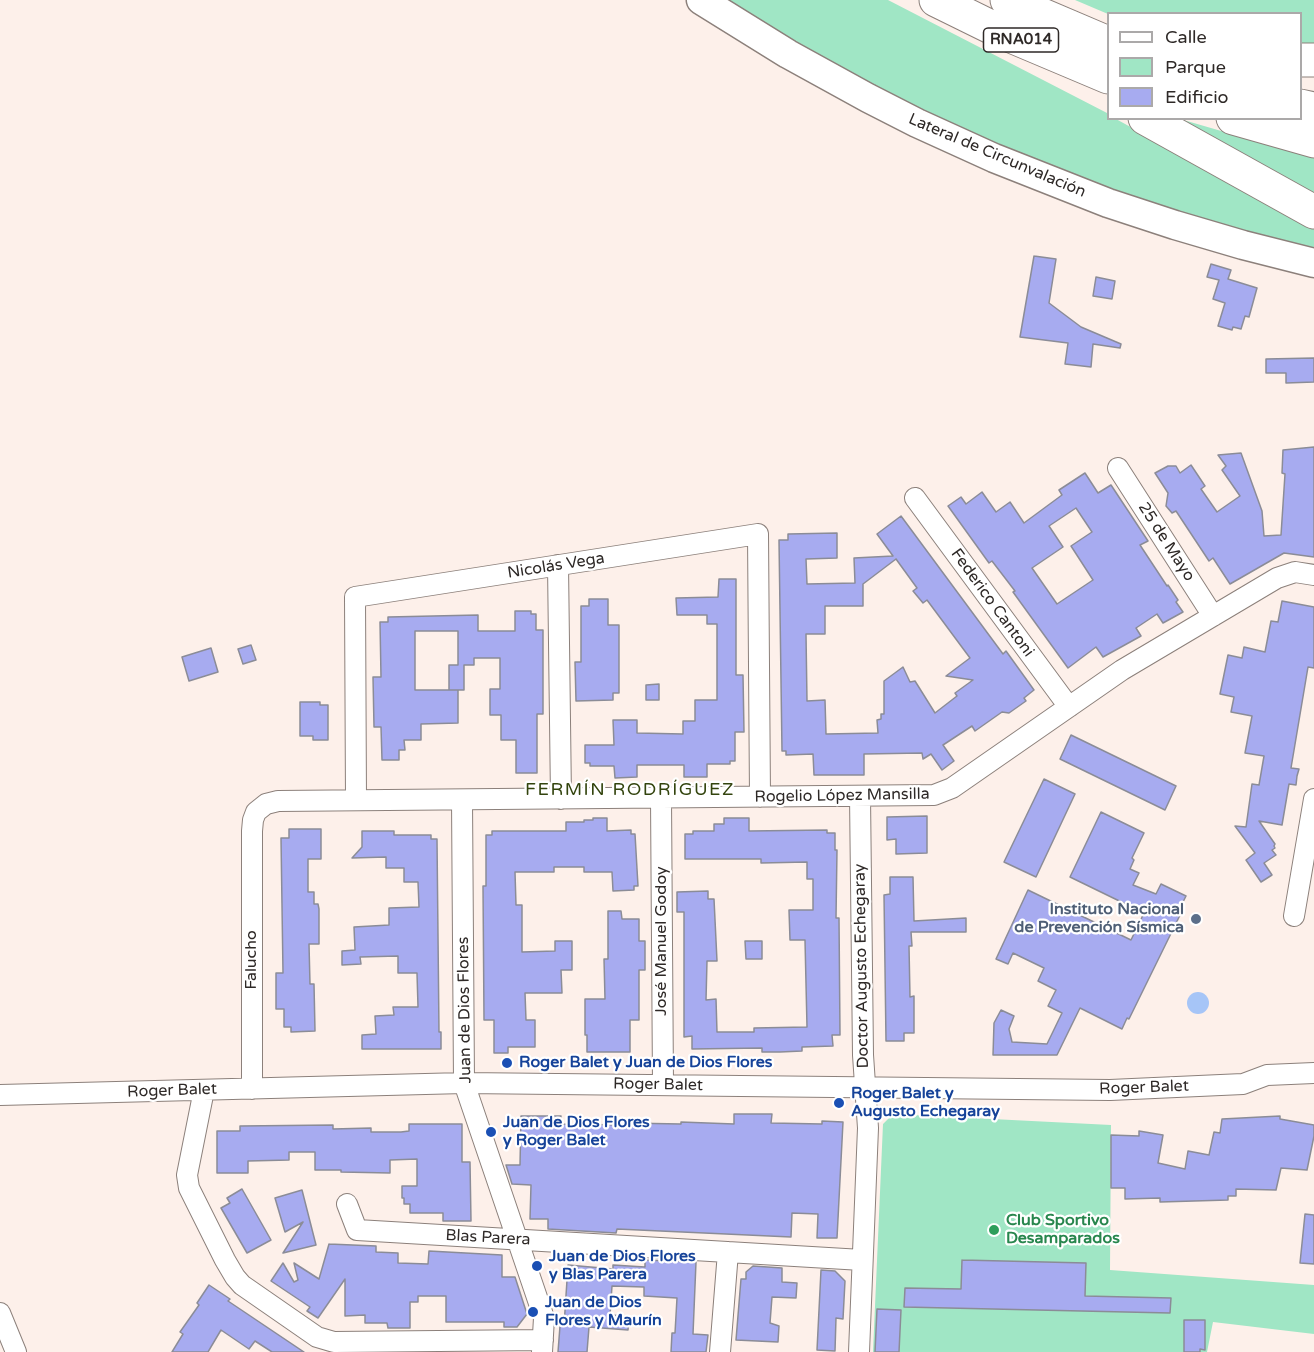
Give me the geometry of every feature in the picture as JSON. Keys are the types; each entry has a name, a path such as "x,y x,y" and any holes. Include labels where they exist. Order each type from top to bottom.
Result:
{"highway":[{"name":"RNA014","path":"1007,0 1107,43"},
{"name":"RNA014","path":"941,3 1107,77"},
{"path":"941,3 1107,98"},
{"path":"1044,17 1107,32"},
{"path":"1149,120 1314,212"},
{"path":"1240,120 1314,141"}],"street":[{"name":"Lateral de Circunvalación","path":"701,0 750,32 860,94 994,158 1098,199 1175,225 1314,263"},
{"name":"25 de Mayo","path":"1118,468 1213,616"},
{"name":"Federico Cantoni","path":"915,498 1069,707"},
{"name":"Nicolás Vega","path":"356,801 355,597 758,534 760,797"},
{"path":"558,566 561,799"},
{"name":"Rogelio López Mansilla","path":"252,831 256,812 266,804 278,801 934,795 947,791 1122,670 1213,616 1285,575 1296,572 1314,575"},
{"name":"Doctor Augusto Echegaray","path":"859,1352 868,1128 865,1087 860,796"},
{"name":"José Manuel Godoy","path":"661,798 663,1085"},
{"path":"1294,916 1314,799"},
{"name":"Juan de Dios Flores","path":"462,800 464,1083 544,1318 542,1346"},
{"name":"Falucho","path":"252,831 252,1089"},
{"name":"Roger Balet","path":"0,1095 464,1083 1110,1090 1244,1084 1267,1075 1314,1073"},
{"path":"204,1090 187,1175 189,1188 225,1260 242,1285 317,1336 344,1347 542,1346"},
{"name":"Blas Parera","path":"347,1204 357,1230 862,1260"},
{"path":"720,1352 728,1252"},
{"path":"0,1313 16,1352"}],"green space":[{"path":"722,0 888,0 1107,113 1107,120 1118,120 1314,228 1314,252 1156,206 1031,160 867,84"},
{"path":"1075,0 1314,0 1314,47 1302,47 1302,12 1107,14"},
{"path":"1167,120 1183,120 1314,158 1314,204"},
{"name":"Club Sportivo Desamparados","path":"893,1114 1111,1125 1110,1270 1314,1285 1314,1334 1213,1322 1207,1352 873,1352 883,1124"}],"water":[{"path":"1198,992 1206,995 1209,1003 1206,1011 1198,1014 1190,1011 1187,1003 1190,995"}],"building":[{"path":"1034,256 1056,259 1049,303 1081,327 1121,344 1120,348 1093,344 1091,367 1065,364 1068,343 1020,337"},
{"path":"1211,264 1231,270 1228,279 1257,288 1249,317 1245,316 1241,329 1233,327 1232,330 1218,326 1225,303 1213,299 1219,280 1207,277"},
{"path":"1096,277 1115,281 1112,299 1093,296"},
{"path":"1314,358 1314,382 1286,383 1286,373 1266,373 1266,359"},
{"path":"1314,447 1314,557 1284,553 1230,584 1213,558 1209,561 1176,511 1172,513 1166,506 1168,493 1155,473 1168,466 1176,466 1180,473 1191,465 1205,486 1201,489 1217,512 1240,496 1222,470 1226,466 1218,455 1241,453 1262,511 1264,536 1281,535 1285,474 1282,473 1283,450"},
{"path":"1085,473 1098,493 1111,485 1148,541 1140,545 1178,600 1176,602 1183,612 1163,623 1157,614 1136,628 1141,636 1103,657 1096,647 1068,668 1013,592 1015,591 992,561 989,563 948,506 961,497 966,504 982,492 996,512 1010,502 1024,523 1062,495 1059,490","holes":["1076,508 1092,532 1071,546 1093,580 1057,604 1032,568 1063,547 1049,526"]},
{"path":"901,516 1003,654 1006,651 1034,690 1024,698 1026,701 1009,713 1002,712 975,731 972,726 943,745 954,761 942,770 931,754 923,759 922,753 864,754 864,775 814,775 813,754 786,755 786,751 782,751 779,540 788,540 788,534 837,533 837,558 806,559 807,584 855,583 854,558 893,556 877,534","holes":["896,559 917,588 913,591 923,603 927,600 970,658 946,676 973,680 955,693 957,696 935,713 915,681 910,682 903,667 884,681 884,714 881,714 881,719 877,720 878,733 826,734 825,700 807,701 806,634 825,634 825,606 863,606 863,584"]},
{"path":"719,579 736,579 736,675 743,675 744,732 735,732 735,761 730,761 730,764 707,764 707,777 684,777 684,765 637,765 637,777 615,778 614,766 590,766 590,763 585,763 585,745 614,745 613,720 637,720 637,733 683,734 683,721 695,721 695,700 717,700 717,624 707,624 707,615 677,615 676,598 718,597"},
{"path":"589,599 608,599 608,625 619,625 619,693 613,693 613,700 576,701 575,662 581,662 581,606 589,606"},
{"path":"1282,601 1314,607 1314,668 1308,667 1291,768 1299,769 1296,785 1289,784 1282,825 1259,821 1275,844 1272,850 1276,855 1264,863 1272,875 1261,882 1246,860 1255,853 1235,826 1246,827 1252,784 1259,785 1264,756 1245,753 1252,716 1231,712 1234,697 1220,694 1228,655 1242,658 1244,647 1265,652 1271,621 1278,622"},
{"path":"515,611 531,611 531,614 536,614 536,630 543,630 543,714 537,714 537,773 516,773 516,740 501,740 501,715 490,715 490,689 500,689 500,658 474,658 474,665 464,665 464,690 458,690 458,723 421,724 421,740 404,740 405,750 399,750 399,760 382,760 381,727 374,727 373,677 381,677 380,622 388,622 388,617 478,615 478,631 515,631","holes":["415,631 458,631 458,665 449,665 449,690 415,690"]},
{"path":"251,645 256,660 243,664 238,649"},
{"path":"211,648 218,672 189,681 182,657"},
{"path":"659,684 659,700 646,700 646,685"},
{"path":"300,702 320,702 320,705 328,705 328,740 313,740 313,736 300,736"},
{"path":"1071,735 1176,786 1165,810 1060,759"},
{"path":"1044,779 1075,794 1036,877 1004,862"},
{"path":"1101,812 1144,833 1132,858 1134,860 1130,869 1139,873 1133,885 1156,894 1161,884 1186,896 1181,906 1184,907 1122,1029 1080,1008 1057,1055 993,1055 994,1023 1001,1010 1014,1016 1009,1029 1012,1042 1047,1044 1062,1013 1048,1006 1056,990 1038,981 1044,968 1013,953 1008,964 996,959 1028,890 1131,940 1144,913 1070,877"},
{"path":"927,816 927,853 896,854 896,839 887,840 887,817"},
{"path":"593,818 607,818 607,831 631,830 631,834 635,834 638,886 634,886 634,890 613,891 612,872 584,872 584,867 554,867 554,872 515,872 516,905 522,905 522,952 555,951 555,941 572,941 572,970 561,970 562,993 525,993 526,1020 535,1020 535,1047 508,1047 508,1053 494,1053 494,1020 484,1020 483,886 486,886 486,835 492,835 492,831 566,831 566,822 584,822 584,820 593,820"},
{"path":"724,818 749,818 749,831 827,830 827,833 835,833 836,918 839,918 840,1035 832,1035 833,1046 802,1047 802,1051 780,1052 762,1052 762,1048 692,1049 692,1036 684,1037 684,912 677,912 677,892 708,891 708,899 714,899 717,961 707,961 706,1000 716,999 717,1032 754,1032 754,1028 807,1027 805,940 790,940 789,910 813,910 813,879 807,879 807,862 761,863 761,859 685,859 685,834 693,834 693,831 714,831 714,824 724,824"},
{"path":"289,829 321,829 321,859 308,859 308,892 314,892 314,904 318,904 319,909 319,944 309,944 310,984 314,984 315,1031 291,1032 291,1027 284,1027 284,1009 276,1009 276,973 283,973 281,838 289,838"},
{"path":"362,831 394,831 394,835 431,835 431,839 437,839 441,1049 362,1049 362,1035 376,1034 375,1016 394,1015 393,1007 418,1007 417,973 398,973 398,956 360,957 361,964 342,965 342,951 355,950 354,927 389,925 389,908 419,907 418,882 404,882 404,868 386,868 386,857 352,858 362,847"},
{"path":"890,877 913,877 914,921 966,918 966,932 911,932 910,997 914,996 914,1033 904,1033 904,1041 886,1041 884,895 890,894"},
{"path":"608,911 621,911 622,919 639,919 639,941 645,941 645,970 639,970 639,1020 630,1020 630,1052 587,1052 585,999 605,999 604,959 608,959"},
{"path":"745,941 762,941 762,959 746,959"},
{"path":"734,1114 772,1114 771,1123 843,1122 837,1238 817,1238 818,1214 792,1213 791,1237 617,1229 616,1233 548,1229 548,1219 530,1219 531,1185 512,1184 506,1165 520,1165 521,1116 561,1116 560,1124 626,1125 626,1123 681,1124 681,1122 734,1124"},
{"path":"1280,1116 1280,1119 1314,1125 1314,1136 1307,1170 1281,1168 1276,1190 1236,1189 1236,1196 1228,1196 1228,1200 1160,1202 1160,1198 1125,1199 1125,1188 1111,1188 1111,1135 1139,1136 1139,1131 1163,1135 1158,1163 1185,1169 1188,1151 1209,1155 1214,1132 1220,1133 1222,1119"},
{"path":"409,1124 462,1124 462,1162 470,1162 471,1221 443,1221 443,1213 410,1213 410,1204 404,1204 404,1198 402,1198 402,1186 417,1186 417,1159 390,1160 390,1173 341,1172 341,1170 315,1170 315,1152 289,1152 289,1160 248,1161 248,1173 217,1173 217,1131 240,1131 240,1126 333,1125 333,1129 371,1128 371,1132 401,1132 409,1131"},
{"path":"242,1189 271,1240 247,1253 221,1208 230,1203 227,1198"},
{"path":"302,1190 316,1245 283,1253 303,1222 285,1232 275,1198"},
{"path":"1305,1214 1314,1215 1314,1264 1300,1263"},
{"path":"329,1244 376,1246 376,1252 398,1253 398,1263 428,1264 429,1251 502,1255 502,1277 515,1277 527,1314 517,1327 504,1327 504,1322 446,1322 446,1296 418,1296 418,1302 410,1302 410,1328 388,1328 387,1323 365,1323 365,1315 345,1316 345,1279 318,1318 307,1311 310,1307 271,1281 283,1263 294,1282 298,1280 294,1263 319,1279"},
{"path":"645,1260 696,1262 693,1334 708,1335 706,1352 671,1352 672,1333 675,1333 677,1298 644,1296 644,1287 612,1286 610,1315 629,1316 628,1330 589,1327 587,1352 558,1352 560,1326 564,1326 568,1265 613,1269 613,1265 645,1267"},
{"path":"962,1260 1086,1263 1085,1296 1171,1298 1170,1313 904,1307 905,1288 961,1289"},
{"path":"753,1266 782,1268 782,1282 797,1283 796,1298 772,1297 770,1323 779,1326 778,1342 736,1340 741,1279 746,1279 746,1272"},
{"path":"821,1270 835,1271 845,1281 843,1319 836,1318 835,1351 817,1350"},
{"path":"209,1285 230,1299 228,1301 304,1352 272,1352 255,1341 249,1349 221,1330 208,1352 172,1352 183,1334 180,1332 199,1305 197,1303"},
{"path":"877,1309 901,1310 899,1352 875,1352"},
{"path":"1184,1320 1205,1320 1205,1350 1184,1352"}],"place":[{"name":"Instituto Nacional de Prevención Sísmica","path":"1196,919"},
{"name":"Roger Balet y Juan de Dios Flores","path":"507,1063"},
{"name":"Roger Balet y Augusto Echegaray","path":"839,1103"},
{"name":"Juan de Dios Flores y Roger Balet","path":"491,1132"},
{"name":"Club Sportivo Desamparados","path":"994,1230"},
{"name":"Juan de Dios Flores y Blas Parera","path":"537,1266"},
{"name":"Juan de Dios Flores y Maurín","path":"533,1312"}],"district":[{"name":"FERMÍN RODRÍGUEZ","path":"630,790"}]}
